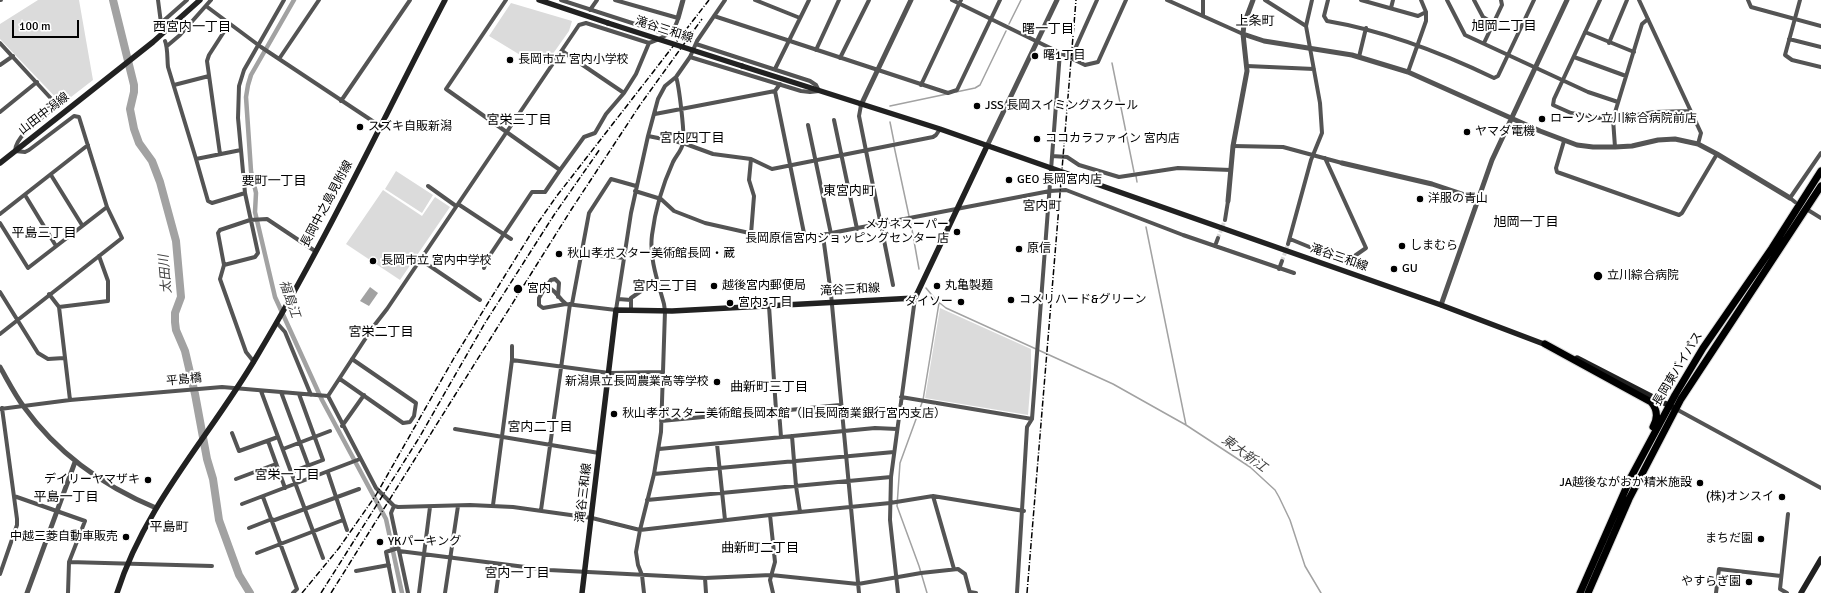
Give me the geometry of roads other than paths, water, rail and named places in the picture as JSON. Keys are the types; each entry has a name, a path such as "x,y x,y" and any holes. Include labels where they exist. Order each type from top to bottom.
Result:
{"highway":[{"name":"長岡東バイパス","path":"1588,593 1629,499 1703,348 1772,248 1821,171"},
{"name":"長岡東バイパス","path":"1580,593 1631,477 1673,407 1681,398 1821,186"},
{"path":"1545,344 1646,399 1655,407 1657,412 1656,423 1644,444 1631,477"}],"main road":[{"name":"山田中潟線","path":"0,163 153,42 200,0"},
{"name":"長岡中之島見附線","path":"156,508 237,388 277,323 445,0"},
{"name":"滝谷三和線","path":"539,0 940,130 1441,305 1545,344 1598,368 1673,407"},
{"path":"915,298 987,146"},
{"name":"滝谷三和線","path":"582,593 616,310 665,311 915,298"},
{"path":"117,593 127,565 156,508"},
{"path":"1801,593 1821,559"}],"street":[{"path":"158,0 162,28"},
{"path":"161,23 187,0"},
{"path":"167,46 211,0"},
{"path":"224,265 255,257 258,253 245,193 238,118 239,86 244,70 260,46 284,0"},
{"path":"280,59 319,0"},
{"path":"342,101 410,0"},
{"path":"506,0 446,89 560,170"},
{"path":"561,0 666,34"},
{"path":"590,10 597,0"},
{"path":"615,0 678,18"},
{"path":"484,268 486,261 532,192 545,192 584,137 595,133 606,114 624,93 636,74 648,43 673,31 677,25 683,0"},
{"path":"543,291 551,289 559,300 569,304 616,310 636,188 648,136 662,90 676,77 690,57 696,44 725,0"},
{"path":"755,0 800,18"},
{"path":"775,69 809,0"},
{"path":"816,50 839,0"},
{"path":"840,58 869,0"},
{"path":"893,285 867,149 859,116 861,105 911,0"},
{"path":"952,0 960,2 990,20 1085,65 1098,62 1126,0"},
{"path":"714,16 948,93 957,90 1000,0"},
{"path":"987,146 1057,0"},
{"path":"1071,58 1097,0"},
{"path":"1167,0 1243,34 1264,41 1310,47 1359,57 1408,72 1564,141 1593,147 1615,148 1667,140 1684,140 1698,144 1718,154 1795,202"},
{"path":"1203,0 1203,16"},
{"path":"1224,220 1228,201 1233,146 1247,66 1243,34 1246,15 1252,0"},
{"path":"1265,0 1306,26"},
{"path":"1312,0 1306,26 1320,103 1323,129 1313,154 1289,242 1346,262 1366,248 1326,158"},
{"path":"1328,0 1324,16 1326,20 1366,28 1418,44 1494,78 1498,76 1534,0"},
{"path":"1363,0 1418,16 1426,12"},
{"path":"1390,8 1393,0"},
{"path":"1408,72 1426,21 1426,12 1421,0"},
{"path":"1447,0 1463,34 1588,92 1618,102"},
{"path":"1474,0 1483,17 1494,23"},
{"path":"1484,43 1502,5 1501,0"},
{"path":"1441,305 1477,199 1492,160 1567,0"},
{"path":"1595,0 1600,1 1554,99 1554,105 1571,113 1588,117 1613,119 1654,112 1690,111"},
{"path":"1609,43 1627,0"},
{"path":"1639,0 1700,133 1698,144"},
{"path":"1748,0 1751,7 1821,26"},
{"path":"1800,0 1785,53 1786,56 1792,60 1821,67"},
{"path":"921,85 960,2"},
{"path":"206,6 270,53 380,126"},
{"path":"1615,148 1613,119 1642,24 1648,19"},
{"path":"648,43 586,23 579,25 421,260 352,359 340,379 326,396 376,488 394,506 492,506 541,510 592,518 640,530 890,503 933,496 1024,511"},
{"path":"220,154 208,59 229,24"},
{"path":"1359,57 1366,28"},
{"path":"1586,32 1609,43 1634,52"},
{"path":"1789,38 1821,47"},
{"path":"165,41 167,46 166,53 168,67 208,201 212,203 245,193"},
{"path":"0,43 38,82 57,105 24,134 15,147 15,151 25,152 37,145 74,116 79,117 107,207 122,238 0,334"},
{"path":"690,57 801,91 819,91 816,85 810,81 696,44"},
{"path":"562,51 624,93"},
{"path":"1017,593 1024,511 1022,497 1027,427 1032,419 1060,52"},
{"path":"0,65 13,56"},
{"path":"1574,57 1626,76"},
{"path":"1247,66 1314,69"},
{"path":"174,85 209,76"},
{"path":"644,593 642,575 636,556 640,530 659,449 665,311 652,255 651,237 654,218 673,163 683,143 680,86 676,77"},
{"path":"0,112 38,82"},
{"path":"654,114 775,91 780,84"},
{"path":"775,91 805,238"},
{"path":"834,120 857,229"},
{"path":"808,125 831,234"},
{"path":"648,136 683,143 713,154 751,159 772,169 933,137 936,136 940,130"},
{"path":"1564,141 1556,168 1557,172 1679,215 1682,213 1718,154"},
{"path":"0,214 88,146"},
{"path":"1233,146 1283,146 1342,163 1432,184 1477,199"},
{"path":"196,159 241,150"},
{"path":"1790,198 1821,153"},
{"path":"1052,156 1067,157 1079,165 1119,177 1178,168 1231,170"},
{"path":"751,159 750,180 754,196 751,234"},
{"path":"51,175 82,225"},
{"path":"541,510 569,304 589,213 611,179 661,199 674,211 705,223 751,234 795,240 881,225 1050,191 1073,191 1183,235 1294,273"},
{"path":"428,186 511,239"},
{"path":"25,195 56,246"},
{"path":"0,223 28,268 107,207"},
{"path":"1808,210 1821,218"},
{"path":"254,362 246,352 220,279 224,265 218,233 220,230 262,218 267,219 315,251"},
{"path":"823,236 831,302 858,593"},
{"path":"1215,246 1218,238"},
{"path":"581,253 624,258"},
{"path":"59,307 108,301 108,280 99,256"},
{"path":"421,260 480,300"},
{"path":"1280,269 1282,261"},
{"path":"558,297 559,283 555,279 551,280 539,298 538,303 541,307 548,308 569,304"},
{"path":"630,311 633,295 657,280"},
{"path":"0,292 38,353 48,359 64,358"},
{"path":"50,294 59,307 70,400"},
{"path":"898,593 890,503 890,477 915,298"},
{"path":"618,299 631,300"},
{"path":"769,306 777,410 781,437"},
{"path":"277,323 285,332 313,395"},
{"path":"492,506 512,360 512,346"},
{"path":"340,379 403,423 410,422 414,416 416,403 352,359"},
{"path":"512,360 609,373 662,372"},
{"path":"0,368 23,406 49,438 74,462 123,493 156,508"},
{"name":"平島橋","path":"1,409 70,400 210,388 237,388 326,396"},
{"path":"261,391 323,558"},
{"path":"281,392 313,478"},
{"path":"291,472 323,460 299,394"},
{"path":"342,426 364,395"},
{"path":"901,398 1032,419"},
{"path":"661,422 840,405"},
{"path":"1673,407 1821,488"},
{"path":"0,574 17,525 1,409"},
{"path":"659,449 875,428 897,429"},
{"path":"455,429 501,438 599,453"},
{"path":"282,449 330,431"},
{"path":"232,433 239,451 278,437"},
{"path":"792,436 796,486 800,512"},
{"path":"0,442 5,440"},
{"path":"268,441 285,488"},
{"path":"717,444 725,520"},
{"path":"654,474 894,452"},
{"path":"242,504 360,460"},
{"path":"27,593 74,462"},
{"path":"236,479 276,464"},
{"path":"328,473 347,530"},
{"path":"648,500 890,477"},
{"path":"249,528 359,489"},
{"path":"14,496 85,521 69,562 68,593"},
{"path":"933,496 954,569"},
{"path":"263,497 297,589 293,593"},
{"path":"394,506 391,513 397,549 408,593"},
{"path":"445,593 458,506"},
{"path":"419,593 430,507"},
{"path":"1787,593 1780,591 1788,514"},
{"path":"770,515 775,562 770,580 773,593"},
{"path":"257,553 343,520"},
{"path":"392,593 386,552 388,550 397,549 424,554 549,570 705,578 771,575 858,584 954,569 962,571 965,574 970,593 976,593"},
{"path":"69,562 127,565 212,566"},
{"path":"496,593 500,564"},
{"path":"356,571 389,565"},
{"path":"1716,593 1719,569 1781,576"},
{"path":"705,578 706,593"}],"waterway":[{"name":"太田川","path":"113,0 134,85 130,109 134,129 139,143 152,161 160,182 176,241 181,297 175,313 176,330 185,351 195,394 207,459 213,479 219,520 239,575 250,593"},
{"name":"福島江","path":"294,0 251,75 248,85 246,97 251,171 256,193 255,212 275,297 322,400 386,519 402,593"},
{"path":"1009,24 1021,0"},
{"path":"956,92 975,88 980,85 1006,31"},
{"path":"1112,63 1134,172"},
{"path":"890,106 947,94"},
{"path":"890,122 894,142"},
{"path":"894,146 909,216"},
{"path":"1136,176 1137,182"},
{"path":"911,224 919,269"},
{"path":"1146,227 1186,425"},
{"name":"東大新江","path":"926,288 936,300 946,308 1113,384 1186,425 1250,467 1275,490 1279,497 1290,520 1305,566 1321,593"},
{"path":"927,593 919,566 897,506 900,463 923,400 939,303"}],"tunnel":[{"path":"1218,238 1225,220"},
{"path":"1282,261 1288,244"}],"railway":[{"path":"302,593 339,548 376,495 454,358 535,227 556,197 709,0"},
{"path":"1027,593 1076,0"},
{"path":"331,593 571,210 640,105 702,19"},
{"path":"321,593 419,438 485,323 554,215 600,149"}],"place":[{"name":"曙1丁目","path":"1035,56"},
{"name":"長岡市立 宮内小学校","path":"510,60"},
{"name":"JSS 長岡スイミングスクール","path":"977,106"},
{"name":"ローソン 立川綜合病院前店","path":"1542,119"},
{"name":"スズキ自販新潟","path":"360,127"},
{"name":"ヤマダ電機","path":"1467,132"},
{"name":"ココカラファイン 宮内店","path":"1037,139"},
{"name":"GEO 長岡宮内店","path":"1009,180"},
{"name":"洋服の青山","path":"1420,199"},
{"name":"メガネスーパー 長岡原信宮内ショッピングセンター店","path":"957,232"},
{"name":"しまむら","path":"1402,246"},
{"name":"原信","path":"1019,249"},
{"name":"秋山孝ポスター美術館長岡・蔵","path":"559,254"},
{"name":"長岡市立 宮内中学校","path":"373,261"},
{"name":"GU","path":"1394,269"},
{"name":"立川綜合病院","path":"1598,276"},
{"name":"越後宮内郵便局","path":"714,286"},
{"name":"丸亀製麺","path":"937,286"},
{"name":"宮内","path":"518,289"},
{"name":"コメリハード&グリーン","path":"1011,300"},
{"name":"ダイソー","path":"961,302"},
{"name":"宮内3丁目","path":"730,303"},
{"name":"新潟県立長岡農業高等学校","path":"717,382"},
{"name":"秋山孝ポスター美術館長岡本館（旧長岡商業銀行宮内支店）","path":"614,414"},
{"name":"デイリーヤマザキ","path":"148,480"},
{"name":"JA越後ながおか精米施設","path":"1700,483"},
{"name":"(株)オンスイ","path":"1782,497"},
{"name":"中越三菱自動車販売","path":"126,537"},
{"name":"まちだ園","path":"1761,539"},
{"name":"YKパーキング","path":"380,542"},
{"name":"やすらぎ園","path":"1749,582"}],"district":[{"name":"上条町","path":"1255,22"},
{"name":"旭岡二丁目","path":"1504,27"},
{"name":"西宮内一丁目","path":"192,28"},
{"name":"曙一丁目","path":"1048,30"},
{"name":"宮栄三丁目","path":"519,121"},
{"name":"宮内四丁目","path":"692,139"},
{"name":"要町一丁目","path":"274,182"},
{"name":"東宮内町","path":"849,192"},
{"name":"宮内町","path":"1042,207"},
{"name":"旭岡一丁目","path":"1526,223"},
{"name":"平島三丁目","path":"44,234"},
{"name":"宮内三丁目","path":"665,287"},
{"name":"宮栄二丁目","path":"381,333"},
{"name":"曲新町三丁目","path":"769,388"},
{"name":"宮内二丁目","path":"540,428"},
{"name":"宮栄一丁目","path":"287,476"},
{"name":"平島一丁目","path":"66,498"},
{"name":"平島町","path":"169,528"},
{"name":"曲新町二丁目","path":"760,549"},
{"name":"宮内一丁目","path":"517,574"}]}
